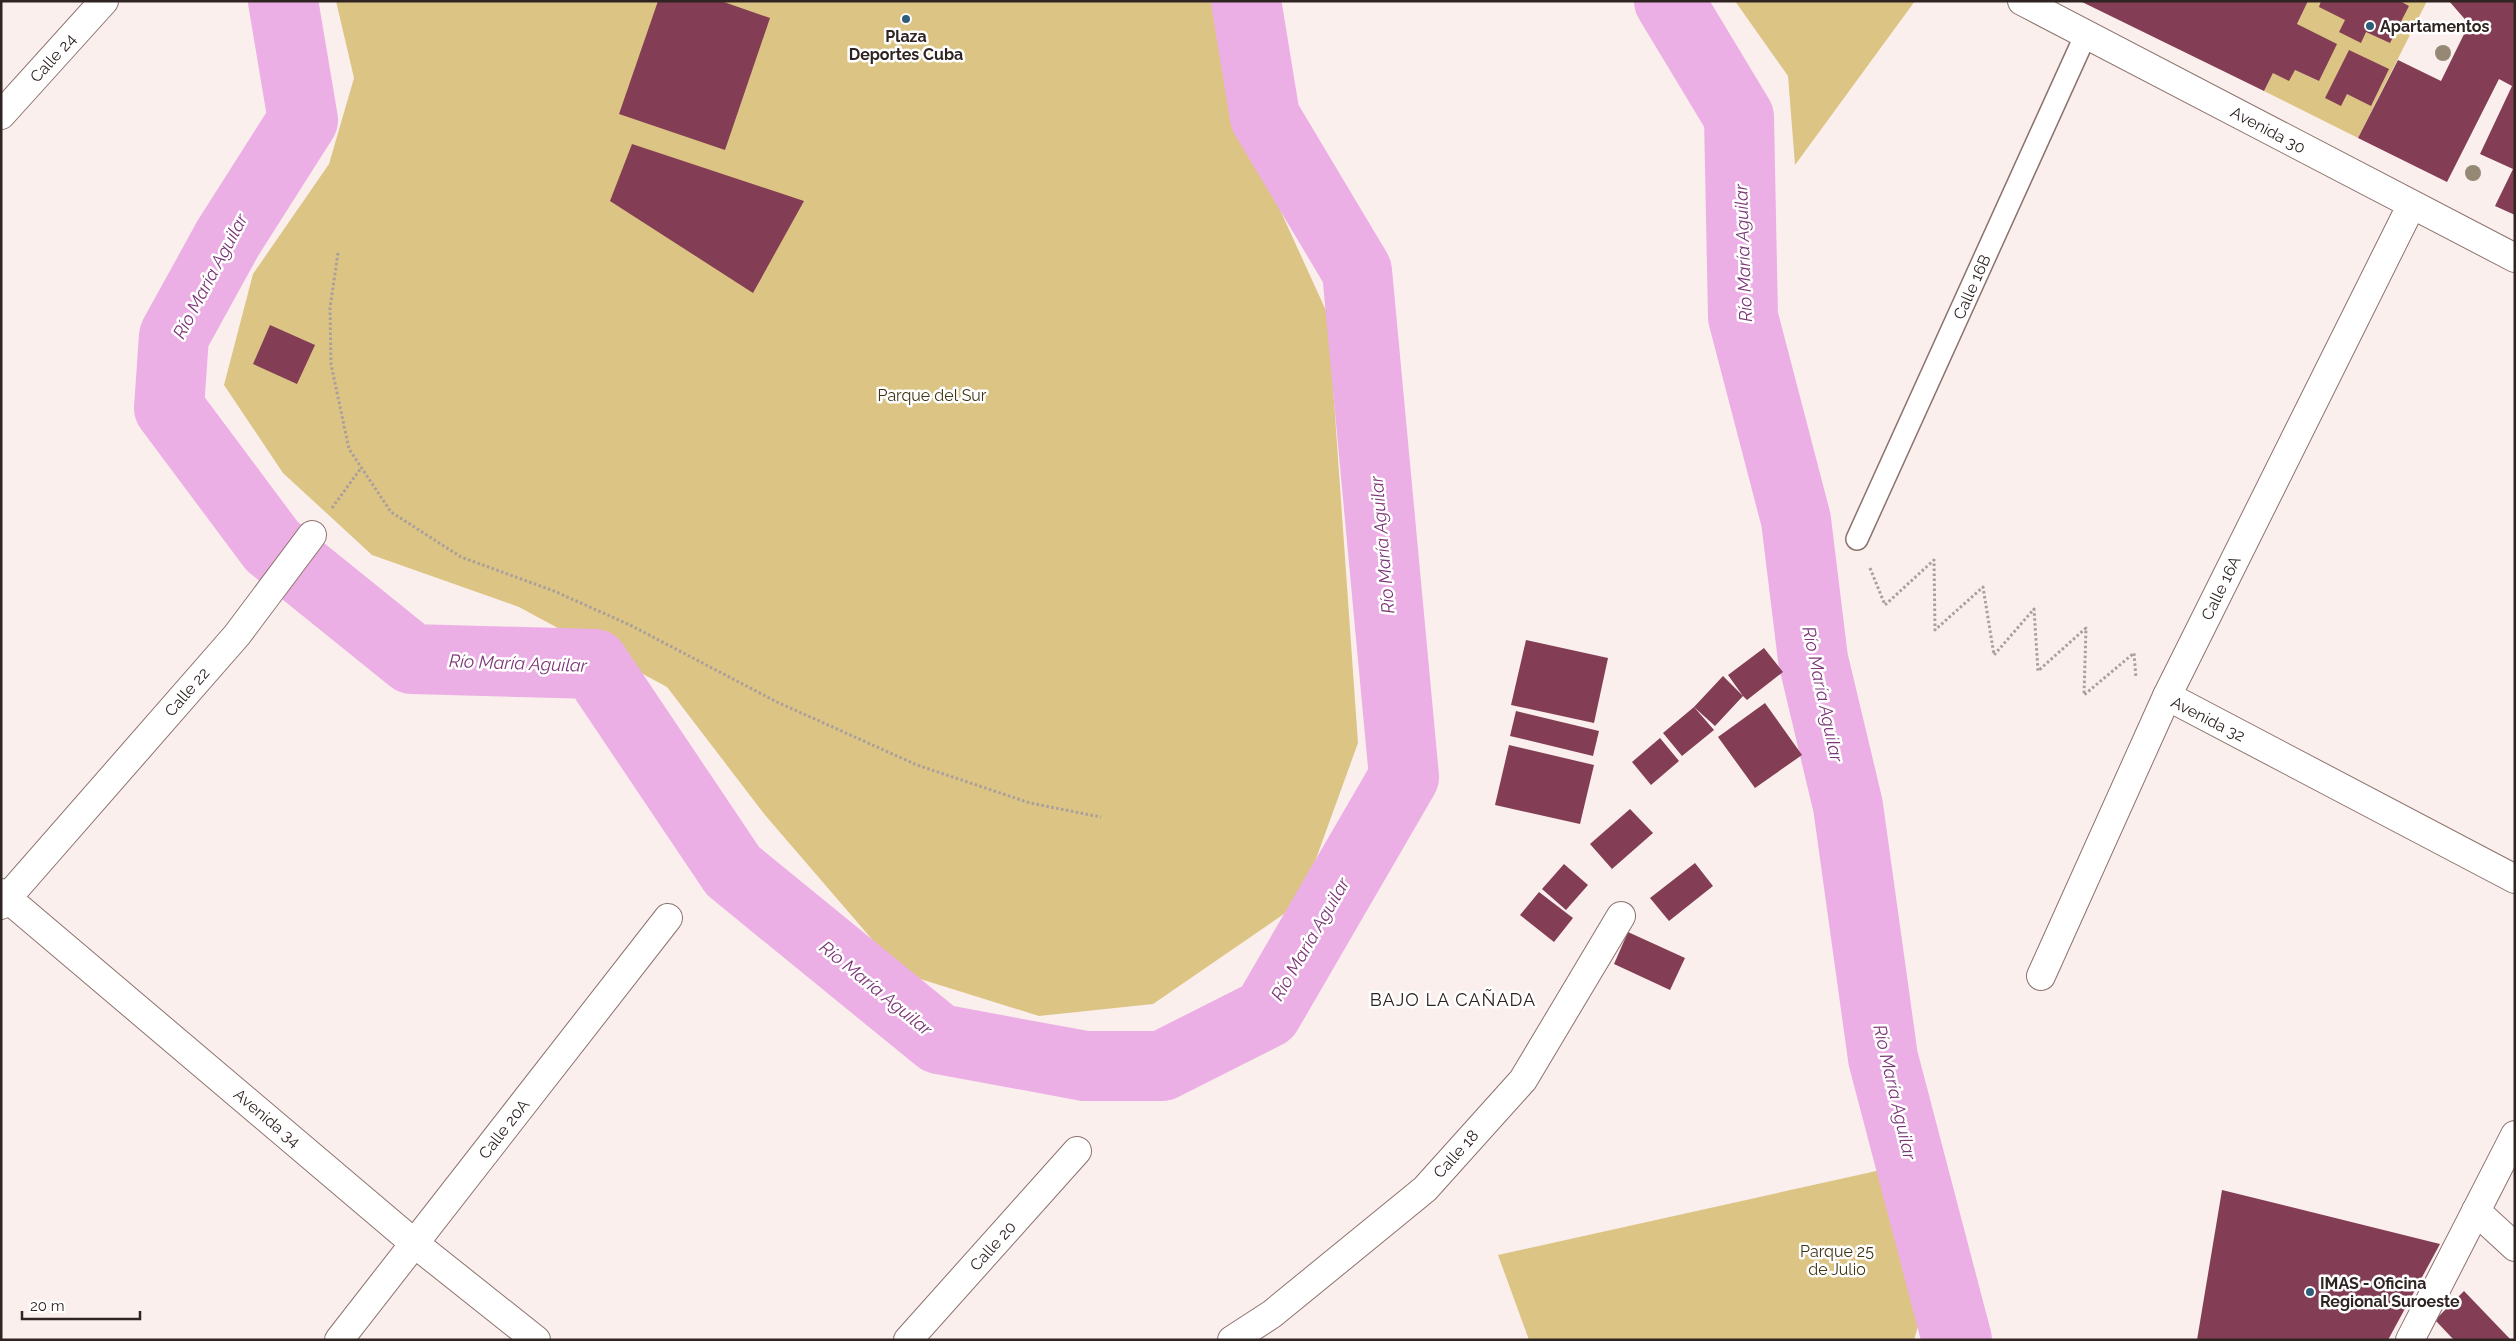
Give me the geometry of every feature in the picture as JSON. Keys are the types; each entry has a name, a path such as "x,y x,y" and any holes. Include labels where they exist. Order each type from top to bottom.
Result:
{"street":[{"name":"Calle 24","path":"1,115 104,1"},
{"name":"Avenida 30","path":"2022,1 2411,206 2515,258"},
{"name":"Calle 16A","path":"2041,976 2167,696 2411,206"},
{"name":"Calle 22","path":"3,899 237,635 312,535"},
{"name":"Avenida 32","path":"2167,696 2515,879"},
{"name":"Avenida 34","path":"3,899 414,1243 536,1340"},
{"name":"Calle 18","path":"1232,1340 1272,1314 1425,1189 1523,1080 1621,916"},
{"name":"Calle 20A","path":"339,1340 668,918"},
{"path":"2410,1340 2515,1135"},
{"name":"Calle 20","path":"908,1340 1077,1151"},
{"path":"2476,1211 2515,1247"}],"lane":[{"name":"Calle 16B","path":"1857,539 2086,34"}],"path":[{"path":"338,253 330,308 332,364 349,449 391,512 461,557 554,591 630,625 777,702 917,765 1030,803 1101,817"},
{"path":"312,535 361,468"},
{"path":"1857,539 1885,605 1934,560 1935,630 1984,587 1994,655 2034,609 2038,671 2086,628 2084,695 2134,653 2136,682"}],"green space":[{"name":"Parque del Sur","path":"336,1 1220,1 1235,111 1328,315 1358,743 1300,903 1153,1004 1039,1016 901,973 765,815 667,687 519,607 372,555 283,473 224,385 253,274 329,164 354,78"},
{"path":"1735,1 1915,1 1795,165 1788,76"},
{"path":"2308,1 2427,1 2358,138 2264,91 2273,73 2295,70 2319,81 2297,24"},
{"name":"Parque 25 de Julio","path":"1917,1162 1919,1323 1914,1340 1529,1340 1498,1255"}],"building":[{"path":"658,1 721,1 770,18 725,150 619,114"},
{"path":"2080,1 2308,1 2297,24 2337,44 2319,81 2295,70 2289,81 2273,73 2264,91"},
{"name":"Apartamentos","path":"2321,1 2400,1 2409,6 2390,43 2366,32 2361,43 2339,32 2345,20 2319,7"},
{"path":"2449,1 2515,1 2515,215 2495,206 2513,169 2480,154 2512,86 2499,79 2447,182 2358,138 2398,60 2441,81 2469,24"},
{"name":"Apartamentos","path":"2349,50 2389,69 2371,106 2347,94 2341,106 2325,98"},
{"path":"632,144 804,201 753,293 610,201"},
{"path":"270,325 315,345 297,384 253,364"},
{"path":"1526,640 1608,658 1594,723 1511,705"},
{"path":"1764,648 1783,672 1747,700 1728,675"},
{"path":"1723,676 1743,696 1715,726 1694,707"},
{"path":"1765,703 1802,755 1755,788 1718,737"},
{"path":"1694,707 1714,730 1682,756 1663,733"},
{"path":"1516,711 1599,731 1593,756 1510,736"},
{"path":"1660,738 1679,761 1651,785 1632,762"},
{"path":"1509,745 1594,765 1580,824 1495,805"},
{"path":"1630,809 1653,833 1612,869 1590,844"},
{"path":"1695,863 1713,886 1669,921 1650,898"},
{"path":"1564,864 1588,885 1566,910 1542,889"},
{"path":"1539,892 1573,918 1554,942 1520,915"},
{"path":"1628,932 1685,958 1670,990 1614,964"},
{"name":"IMAS - Oficina Regional Suroeste","path":"2222,1190 2440,1244 2388,1340 2197,1340"},
{"path":"2464,1291 2511,1340 2454,1340 2435,1320"}],"waterway":[{"name":"Río María Aguilar","path":"283,1 303,120 228,238 174,336 169,408 272,546 412,659 594,664 733,871 939,1039 1085,1066 1162,1066 1267,1013 1404,777 1357,271 1265,117 1246,1"},
{"name":"Río María Aguilar","path":"1669,1 1739,117 1743,317 1796,520 1813,659 1848,806 1883,1058 1957,1340"}],"place":[{"name":"Plaza Deportes Cuba","path":"906,19"},
{"name":"Apartamentos","path":"2370,26"},
{"name":"IMAS - Oficina Regional Suroeste","path":"2310,1292"}],"district":[{"name":"BAJO LA CAÑADA","path":"1453,999"}]}
